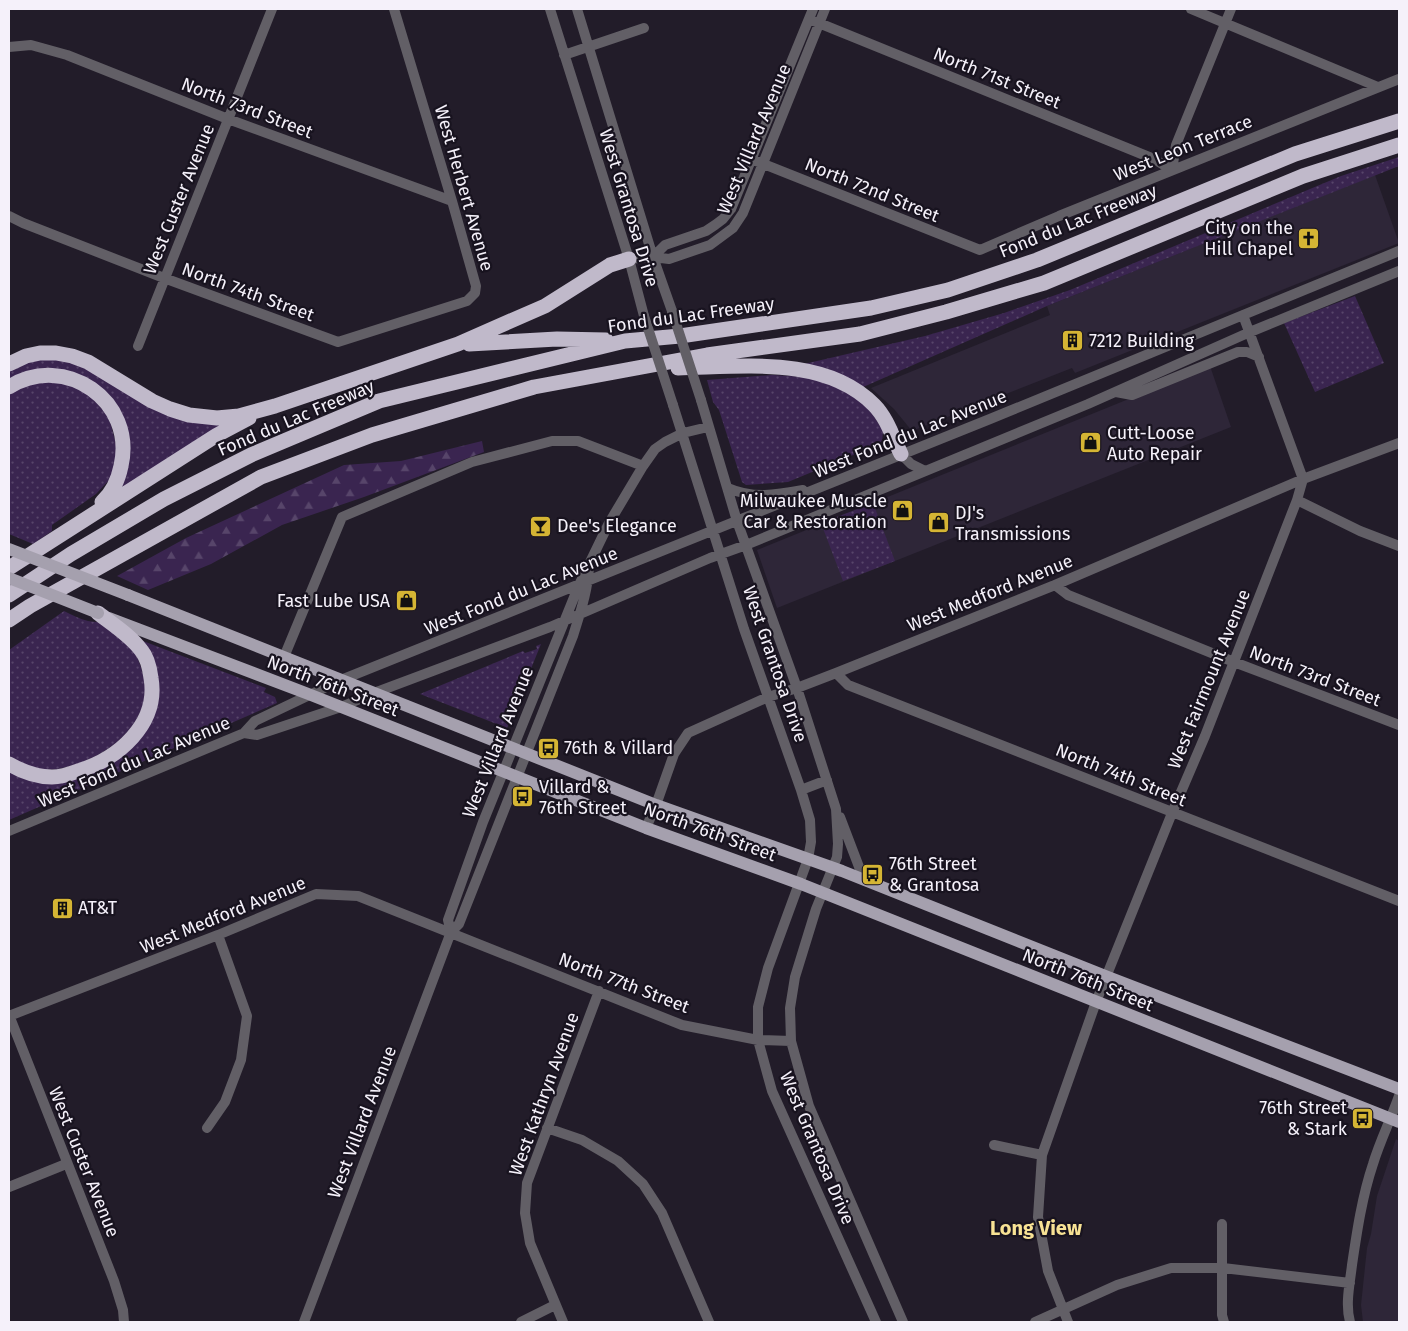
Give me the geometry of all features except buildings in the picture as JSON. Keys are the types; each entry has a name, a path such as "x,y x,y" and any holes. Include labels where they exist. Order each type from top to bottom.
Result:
{"highway":[{"name":"Fond du Lac Freeway","path":"9,595 71,554 164,499 251,455 379,401 625,341 680,336 871,308 948,290 1037,260 1295,154 1399,121"},
{"path":"9,620 30,606 261,477 372,435 534,387 707,355 860,334 946,312 1044,283 1303,176 1399,145"},
{"path":"9,364 26,356 40,353 72,356 88,362 152,401 170,409 189,415 217,418 239,416 275,406 458,344 546,306 610,265 629,259"},
{"path":"458,344 557,339 625,341"},
{"path":"636,368 770,367 794,368 821,374 852,388 874,405 883,418 901,454"},
{"path":"9,386 32,376 54,375 74,380 93,389 107,403 118,419 124,439 124,456 120,473 112,493 91,514"},
{"path":"9,568 217,435 275,406"},
{"path":"9,630 30,606"},
{"path":"9,764 33,775 54,777 86,769 105,760 126,746 146,719 153,689 150,670 142,650 128,636 98,613"}],"main road":[{"name":"North 76th Street","path":"9,549 656,805 864,880 1108,977 1399,1089"},
{"name":"North 76th Street","path":"9,578 646,828 800,884 1395,1120"}],"street":[{"name":"West Custer Avenue","path":"138,346 272,9"},
{"name":"West Herbert Avenue","path":"338,342 467,301 474,294 476,286 394,9"},
{"name":"West Grantosa Drive","path":"550,9 629,259 644,316 714,530 744,629 810,820 811,842 808,859 768,968 758,1007 758,1040 772,1092 876,1322"},
{"name":"West Grantosa Drive","path":"576,9 737,521 797,688 836,809 838,844 836,858 822,893 795,977 790,1008 791,1042 809,1106 903,1322"},
{"name":"West Villard Avenue","path":"653,257 665,245 706,231 724,219 731,209 813,9"},
{"name":"West Villard Avenue","path":"629,259 653,257 669,260 710,244 733,228 743,214 825,9"},
{"path":"1191,9 1378,87"},
{"path":"1172,170 1176,145 1231,9"},
{"name":"North 71st Street","path":"808,19 1154,159 1172,170"},
{"path":"564,55 644,28"},
{"name":"North 73rd Street","path":"9,46 30,45 67,55 228,119 452,201"},
{"name":"West Leon Terrace","path":"980,250 1059,216 1399,79"},
{"name":"North 72nd Street","path":"751,159 980,250"},
{"name":"North 74th Street","path":"9,216 22,223 164,278 338,342"},
{"name":"West Fond du Lac Avenue","path":"244,734 255,721 341,680 826,486 1399,251"},
{"name":"West Fond du Lac Avenue","path":"9,831 244,734 257,735 341,707 564,621 721,554 1116,392 1250,332 1399,271"},
{"path":"1243,316 1303,478"},
{"path":"1116,392 1132,394 1238,352 1247,352 1259,357"},
{"name":"West Villard Avenue","path":"451,932 448,920 481,828 564,621 584,582 589,566 610,523 643,466 656,449 683,433 708,427"},
{"path":"284,657 342,517 472,462 552,441 578,441 643,466"},
{"name":"West Medford Avenue","path":"646,828 674,754 688,733 768,697 836,673 1055,584 1303,478 1399,442"},
{"path":"901,454 911,464 925,471"},
{"name":"West Fairmount Avenue","path":"1068,1322 1048,1271 1038,1217 1042,1156 1096,1002 1108,977 1172,813 1205,736 1297,500 1303,478"},
{"path":"728,488 746,495 758,496 826,486"},
{"path":"1297,500 1360,531 1399,546"},
{"name":"West Villard Avenue","path":"304,1322 451,932 459,924 581,614 584,582"},
{"name":"North 73rd Street","path":"1055,584 1068,594 1234,662 1399,725"},
{"name":"North 74th Street","path":"836,673 848,685 1399,901"},
{"path":"801,790 827,780"},
{"path":"836,809 864,880"},
{"name":"West Medford Avenue","path":"9,1016 218,935 316,894 358,896 451,932"},
{"name":"North 77th Street","path":"451,932 682,1025 758,1040 791,1042"},
{"path":"207,1128 225,1102 241,1060 247,1016 218,935"},
{"name":"West Kathryn Avenue","path":"563,1322 530,1243 525,1213 527,1183 599,991"},
{"name":"West Custer Avenue","path":"9,1016 66,1164 114,1281 123,1310 124,1322"},
{"path":"1350,1322 1348,1315 1350,1283 1355,1241 1364,1194 1373,1162 1395,1120 1399,1096"},
{"path":"548,1128 582,1140 618,1161 643,1184 662,1213 709,1322"},
{"path":"994,1145 1042,1156"},
{"path":"9,1187 66,1164"},
{"path":"1222,1224 1224,1322"},
{"path":"1035,1322 1117,1285 1171,1268 1223,1268 1350,1283"},
{"path":"522,1322 555,1305"}],"shaded area":[{"path":"1375,175 1399,243 1075,373 1072,368 912,431 894,409 871,388 1050,315 1047,306"},
{"path":"1210,366 1231,427 777,608 757,550"},
{"path":"1396,1139 1399,1141 1399,1322 1363,1322 1361,1305 1367,1248 1377,1196"}],"green space":[{"path":"1399,157 1399,166 1047,306 861,388 804,364 925,336 1004,313 1070,290 1341,176"},
{"path":"1355,296 1384,363 1315,392 1284,323"},
{"path":"35,360 67,361 225,425 116,497 128,448 88,381 9,381 9,369"},
{"path":"772,375 807,377 834,386 857,397 869,408 883,431 882,443 788,482 746,485 742,482 719,410 713,402 707,380"},
{"path":"39,381 56,381 87,392 109,417 119,456 112,477 96,494 52,525 52,531 33,544 9,534 9,393"},
{"path":"482,441 484,452 364,497 282,525 211,564 148,590 117,576 186,538 344,465 401,461"},
{"path":"873,503 895,561 843,581 821,523"},
{"path":"64,611 103,625 130,646 142,670 145,694 140,712 131,728 117,742 82,762 63,768 35,769 9,758 9,650"},
{"path":"143,641 266,688 264,692 275,697 277,703 9,820 9,770 80,774 151,713"},
{"path":"541,644 507,728 420,694 523,651 525,653 537,649 536,646"}],"place":[{"name":"City on the Hill Chapel","path":"1309,238"},
{"name":"7212 Building","path":"1073,341"},
{"name":"Cutt-Loose Auto Repair","path":"1091,443"},
{"name":"Milwaukee Muscle Car & Restoration","path":"903,511"},
{"name":"DJ's Transmissions","path":"939,523"},
{"name":"Dee's Elegance","path":"541,526"},
{"name":"Fast Lube USA","path":"406,601"},
{"name":"76th & Villard","path":"548,748"},
{"name":"Villard & 76th Street","path":"523,797"},
{"name":"76th Street & Grantosa","path":"873,874"},
{"name":"AT&T","path":"62,908"},
{"name":"76th Street & Stark","path":"1363,1118"}],"district":[{"name":"Long View","path":"1036,1228"}]}
